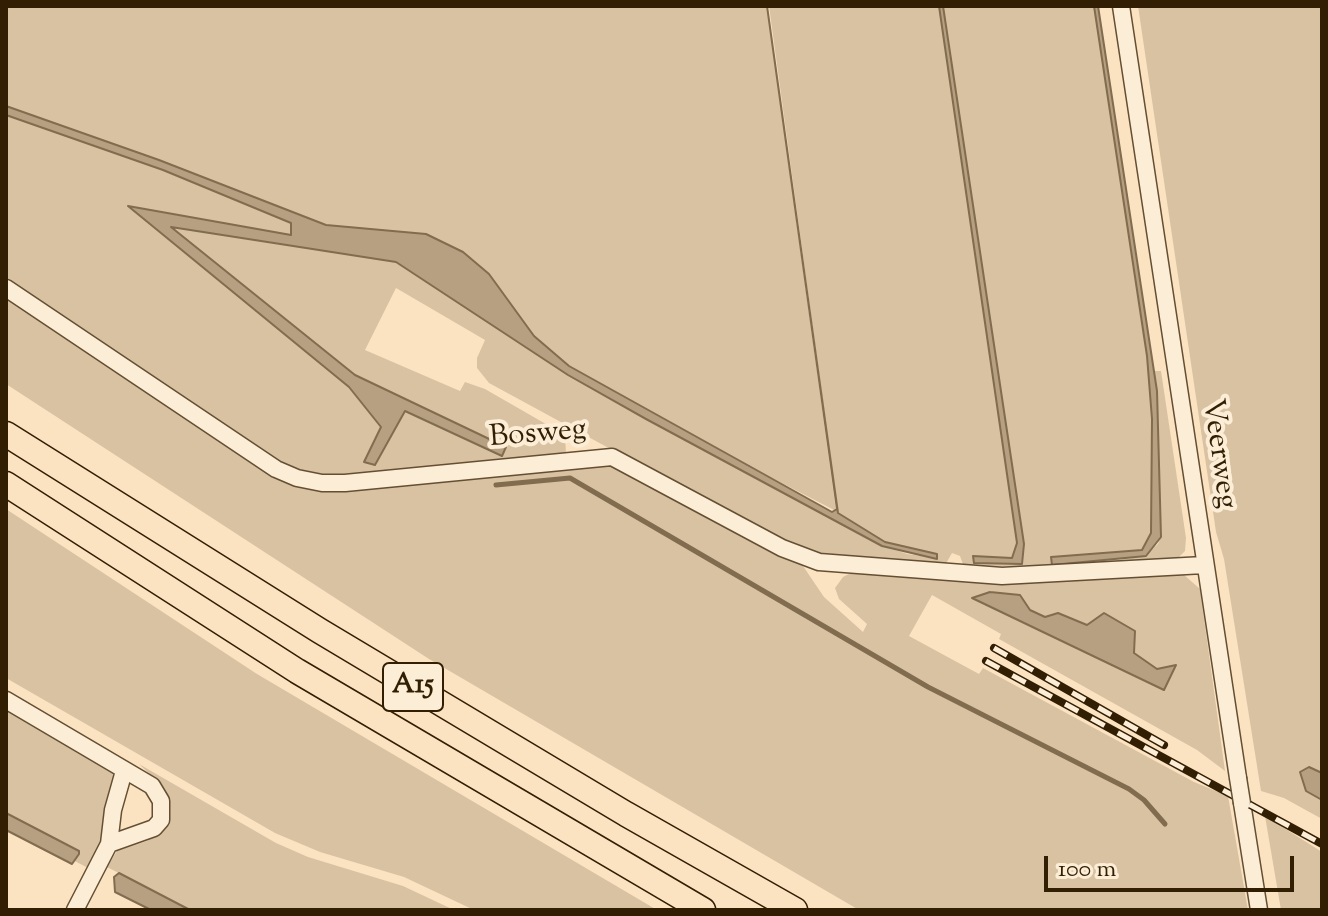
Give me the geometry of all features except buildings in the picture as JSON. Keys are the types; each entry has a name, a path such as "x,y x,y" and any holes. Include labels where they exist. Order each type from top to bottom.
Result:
{"highway":[{"name":"A15","path":"6,432 36,454 320,631 626,814 795,910"},
{"name":"A15","path":"6,484 297,671 703,910"}],"street":[{"name":"Veerweg","path":"1121,6 1259,910"},
{"name":"Bosweg","path":"6,288 276,469 297,478 345,483 612,457 782,548 819,562 1002,576 1204,565"},
{"path":"6,700 152,786 161,801 161,820 154,828 109,844"},
{"path":"75,910 109,844 113,810 124,771"}],"shaded area":[{"path":"6,6 767,6 836,511 648,414 569,366 534,336 489,274 463,252 426,234 326,225 159,160 6,106"},
{"path":"767,6 838,513 885,542 937,554 937,559 882,546 646,419 568,375 396,262 171,227 355,375 506,447 502,456 405,411 375,465 364,462 381,427 349,387 128,206 291,235 291,223 163,170 6,115 6,106 159,160 326,225 426,234 463,252 489,274 534,336 569,366 832,512 837,509"},
{"path":"769,6 939,6 1017,543 1012,558 974,556 974,562 1022,564 1024,544 943,6 1094,6 1147,356 1152,419 1151,533 1142,550 1051,557 1060,565 1132,558 1145,556 1158,544 1161,537 1153,371 1161,371 1186,538 1185,551 1177,559 1025,570 964,567 960,556 952,553 944,567 816,555 778,540 489,383 477,368 477,358 485,340 396,288 365,350 460,391 465,382 485,389 565,435 566,454 328,478 297,473 255,452 6,282 6,115 163,170 291,223 292,235 129,206 349,387 381,427 365,462 376,465 405,410 501,456 506,448 355,375 169,227 396,262 568,375 646,419 882,545 907,554 937,558 885,542 838,513"},
{"path":"939,6 943,6 1024,544 1022,564 974,563 973,556 1012,558 1017,543"},
{"path":"1094,6 1098,6 1157,391 1161,537 1146,556 1052,565 1051,557 1142,550 1151,533 1152,419 1147,356"},
{"path":"1138,6 1322,6 1322,773 1309,767 1306,791 1322,800 1322,819 1284,798 1261,791 1224,559 1216,532"},
{"path":"6,290 284,478 613,466 801,563 824,597 863,632 867,624 839,599 835,588 843,577 861,568 1183,574 1200,589 1225,771 1197,750 999,639 1001,634 932,595 909,636 979,674 983,668 1194,782 1228,796 1248,910 859,910 429,659 6,384","holes":["990,592 1045,617 1058,613 1087,625 1157,669 1174,665 1164,689 973,598"]},
{"path":"6,509 257,674 657,910 474,910 404,877 320,852 275,833 6,678"},
{"path":"990,592 1020,595 1030,610 1045,617 1058,613 1087,625 1104,613 1135,631 1134,653 1157,669 1176,665 1164,690 972,598"},
{"path":"6,692 131,764 104,830 106,837 88,868 6,825"},
{"path":"139,764 276,843 308,857 403,886 454,910 190,910 107,867 117,851 147,841 161,831 167,821 169,799 160,784"},
{"path":"1309,767 1322,773 1322,800 1306,791 1300,772"},
{"path":"6,813 79,851 79,854 72,864 6,830"},
{"path":"1265,816 1322,852 1322,910 1281,910"},
{"path":"119,873 190,910 151,910 115,892 114,877"}],"waterway":[{"path":"496,485 570,478 928,687 1129,789 1144,800 1165,824"}],"railway":[{"path":"994,648 1164,745"},
{"path":"986,661 1322,844"}]}
